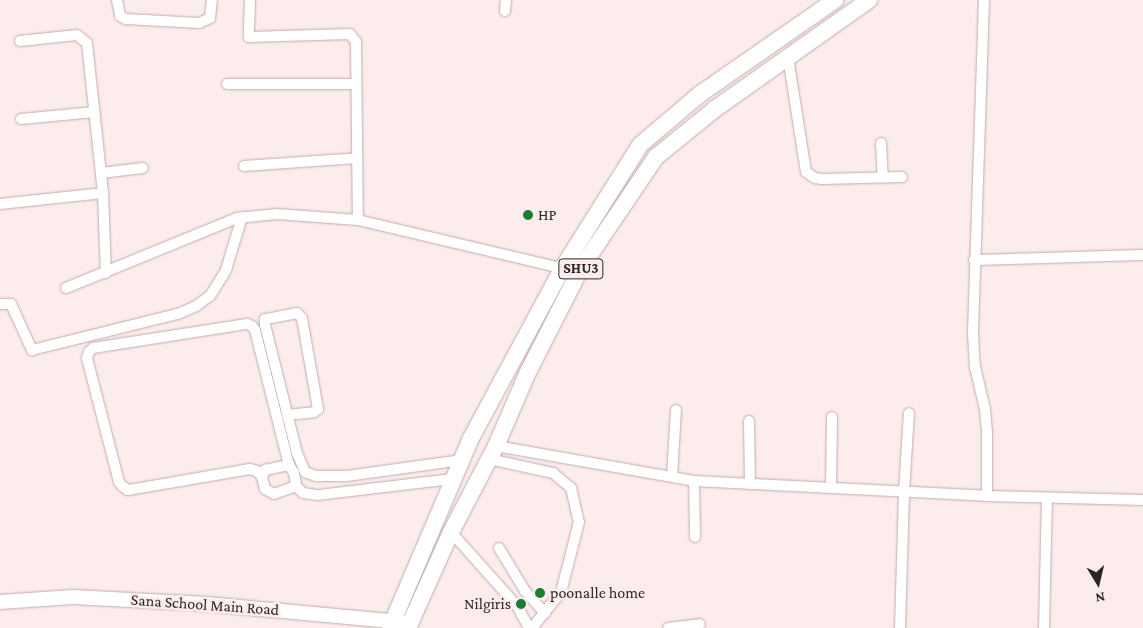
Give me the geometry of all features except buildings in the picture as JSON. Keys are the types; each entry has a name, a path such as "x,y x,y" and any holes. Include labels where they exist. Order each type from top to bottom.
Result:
{"main road":[{"name":"SHU3","path":"391,624 462,460 562,269 640,145 700,94 835,0"},
{"name":"SHU3","path":"409,626 451,532 493,453 528,372 582,268 656,157 716,109 869,0"}],"street":[{"path":"117,0 120,16 126,19 199,23 210,18 212,0"},
{"path":"250,0 249,37 350,34 356,42 358,220"},
{"path":"505,11 506,0"},
{"path":"984,0 973,333 975,367 985,409 988,433 987,496"},
{"path":"20,41 77,35 83,37 87,42 103,193 106,273"},
{"path":"788,57 806,172 815,178 902,177"},
{"path":"227,84 356,84"},
{"path":"21,119 95,112"},
{"path":"881,143 883,177"},
{"path":"244,166 357,158"},
{"path":"101,173 144,168"},
{"path":"0,204 103,193"},
{"path":"66,288 242,217 277,214 358,220 562,269 582,268"},
{"path":"0,304 11,304 32,350 178,314 196,306 210,296 226,270 242,217"},
{"path":"974,260 1143,255"},
{"path":"287,415 314,412 318,409 302,318 297,313 265,319 287,415 297,453 306,472 316,476 347,476 462,460"},
{"path":"296,486 274,494 265,490 262,477 257,471 250,469 128,490 119,482 87,358 89,352 93,348 247,324 255,330 289,465 294,473 296,486 303,493 318,494 453,479"},
{"path":"672,477 676,410"},
{"path":"900,628 904,492 909,413"},
{"path":"831,488 832,417"},
{"path":"749,421 750,484"},
{"path":"493,453 694,481 987,496 1143,500"},
{"path":"451,532 516,606 531,628 561,592 579,522 571,488 553,473 493,453"},
{"path":"262,477 264,470 289,465"},
{"path":"694,481 695,537"},
{"path":"1044,628 1047,498"},
{"path":"499,548 525,591 544,613"},
{"name":"Sana School Main Road","path":"0,602 74,597 207,604 409,626"},
{"path":"668,628 700,624"}],"place":[{"name":"HP","path":"528,215"},
{"name":"poonalle home","path":"540,593"},
{"name":"Nilgiris","path":"521,604"}]}
